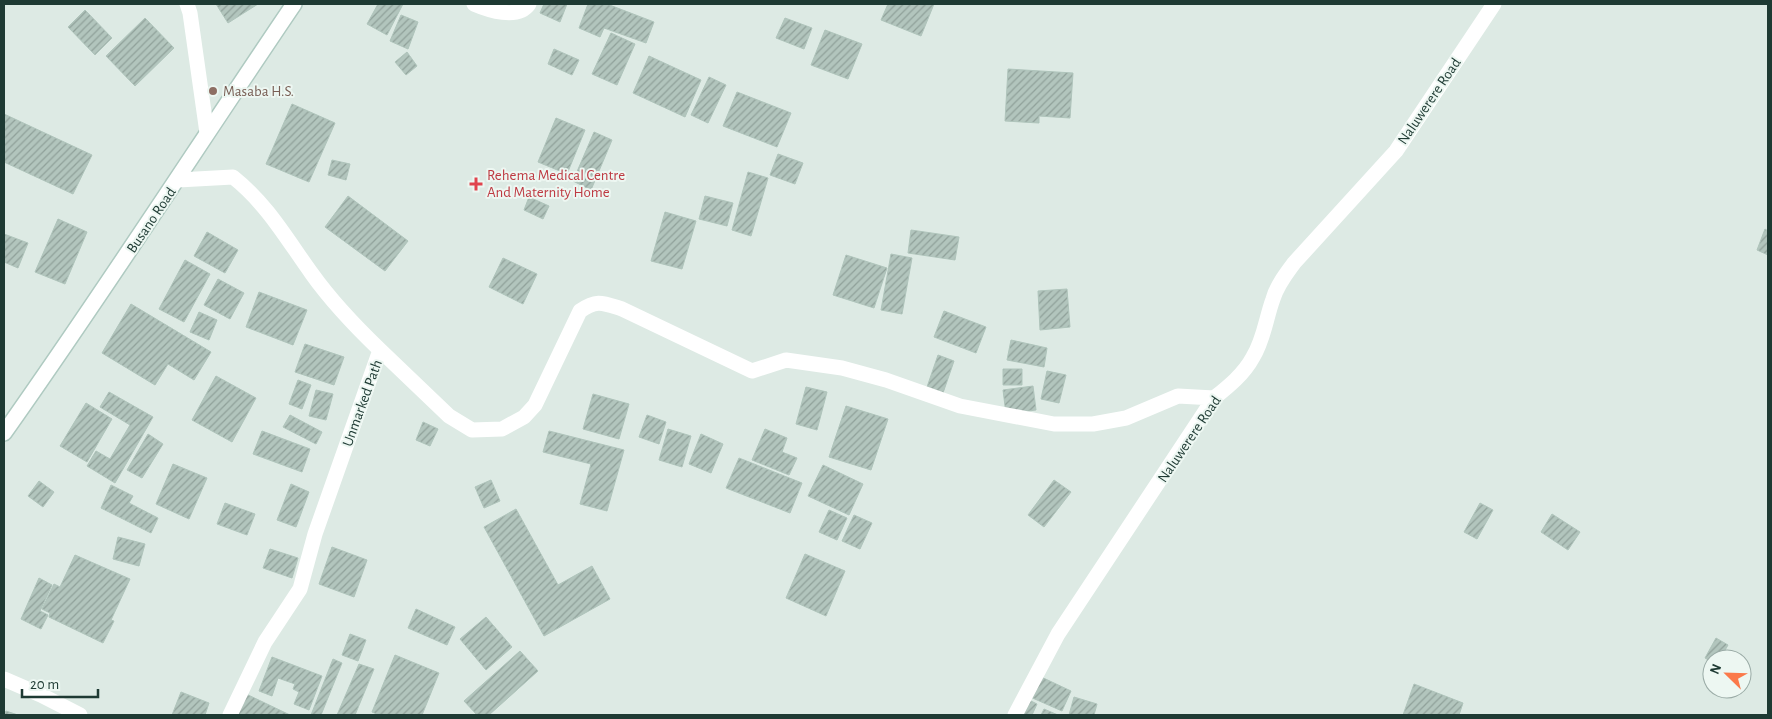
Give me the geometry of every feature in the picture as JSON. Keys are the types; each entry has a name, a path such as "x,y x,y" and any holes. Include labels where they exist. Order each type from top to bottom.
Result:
{"street":[{"path":"187,4 190,13 207,133"},
{"name":"Busano Road","path":"4,433 178,180 207,133 294,4"},
{"path":"474,4 509,12 521,10 529,4"},
{"name":"Naluwerere Road","path":"1015,715 1058,634 1214,398 1241,374 1253,358 1264,333 1273,299 1280,282 1294,263 1396,151 1494,4"},
{"name":"Unmarked Path","path":"178,180 233,177 255,194 273,216 340,311 380,350 315,534 300,589 265,642 230,715"},
{"path":"380,350 449,416 472,430 502,429 524,417 535,405 580,311 591,303 602,302 622,309 752,371 786,360 842,368 886,380 960,406 1054,424 1093,424 1126,418 1178,396 1214,398"},
{"path":"4,679 41,694 80,715"}],"building":[{"path":"216,4 258,4 228,23"},
{"path":"378,4 403,4 387,35 367,24"},
{"path":"544,4 567,4 560,22 540,13"},
{"path":"588,4 607,4 654,22 646,43 604,28 600,37 579,28"},
{"path":"888,4 934,4 921,36 881,20"},
{"path":"85,10 112,38 95,55 68,27"},
{"path":"401,15 418,22 408,49 390,41"},
{"path":"145,18 174,48 135,86 106,56"},
{"path":"785,18 812,28 804,49 776,38"},
{"path":"825,30 862,44 848,79 811,65"},
{"path":"611,33 635,44 617,85 592,74"},
{"path":"554,49 579,60 572,75 548,64"},
{"path":"407,52 417,66 406,75 395,62"},
{"path":"649,56 701,80 685,117 633,93"},
{"path":"1008,69 1073,73 1070,118 1039,116 1039,123 1005,121"},
{"path":"709,77 726,85 708,123 691,115"},
{"path":"737,92 791,113 777,147 723,126"},
{"path":"292,104 335,123 309,182 266,164"},
{"path":"4,114 92,155 73,194 4,162"},
{"path":"556,118 585,130 567,174 538,162"},
{"path":"594,132 612,140 591,190 573,181"},
{"path":"778,154 803,163 795,184 770,175"},
{"path":"332,160 350,164 346,180 328,175"},
{"path":"748,172 768,178 751,236 732,230"},
{"path":"348,196 408,241 385,271 325,227"},
{"path":"705,196 733,203 727,226 699,219"},
{"path":"529,197 549,206 543,219 524,210"},
{"path":"665,212 696,221 682,269 651,261"},
{"path":"58,219 87,232 65,284 35,272"},
{"path":"1765,229 1768,231 1768,255 1757,250"},
{"path":"911,230 959,237 955,260 908,253"},
{"path":"207,232 238,250 225,273 194,256"},
{"path":"4,234 28,243 18,268 4,262"},
{"path":"891,254 912,258 902,314 881,310"},
{"path":"846,255 887,268 874,308 833,295"},
{"path":"503,258 537,274 523,304 489,287"},
{"path":"185,260 210,274 184,322 159,309"},
{"path":"218,279 244,293 230,319 204,305"},
{"path":"1067,289 1070,327 1040,330 1038,291"},
{"path":"259,292 307,310 293,345 246,327"},
{"path":"131,304 211,352 194,380 168,364 155,385 102,353"},
{"path":"944,311 986,327 976,353 934,337"},
{"path":"199,312 217,320 209,340 190,332"},
{"path":"1011,340 1047,348 1044,367 1007,360"},
{"path":"305,344 344,357 334,385 295,372"},
{"path":"938,355 954,361 943,393 927,387"},
{"path":"1003,369 1022,369 1022,385 1003,385"},
{"path":"1047,371 1066,375 1059,403 1041,399"},
{"path":"216,376 256,398 232,442 192,420"},
{"path":"298,380 311,385 302,409 289,404"},
{"path":"1033,386 1036,410 1006,414 1003,390"},
{"path":"806,387 827,392 817,430 796,424"},
{"path":"316,390 333,394 326,420 309,416"},
{"path":"109,392 153,417 115,483 87,466 96,451 110,459 130,425 100,407"},
{"path":"593,394 629,404 619,439 583,429"},
{"path":"86,403 112,419 87,462 60,446"},
{"path":"846,406 888,419 871,470 829,457"},
{"path":"290,415 322,432 316,444 283,427"},
{"path":"647,415 666,422 659,444 639,437"},
{"path":"423,422 438,429 430,446 416,440"},
{"path":"668,429 691,436 682,467 659,460"},
{"path":"765,429 787,438 782,452 797,458 789,475 752,460"},
{"path":"262,431 310,449 302,472 253,454"},
{"path":"549,431 624,450 607,511 580,504 591,464 543,452"},
{"path":"148,434 163,444 142,478 127,470"},
{"path":"701,434 723,444 711,473 689,464"},
{"path":"739,458 802,483 790,513 726,488"},
{"path":"173,464 207,478 189,519 156,504"},
{"path":"823,465 863,484 849,515 808,496"},
{"path":"491,480 500,501 484,508 475,487"},
{"path":"1054,480 1071,492 1044,527 1028,515"},
{"path":"39,481 54,492 43,507 28,496"},
{"path":"291,484 309,492 296,527 277,520"},
{"path":"111,485 133,496 129,503 158,518 151,533 101,508"},
{"path":"225,503 255,514 247,535 217,524"},
{"path":"1480,503 1493,510 1477,539 1464,532"},
{"path":"516,509 558,585 592,566 610,599 544,636 484,527"},
{"path":"829,510 847,518 837,540 819,532"},
{"path":"1552,514 1580,532 1568,550 1541,532"},
{"path":"854,515 872,523 860,549 842,541"},
{"path":"118,537 145,544 139,566 113,559"},
{"path":"332,547 367,560 354,597 319,584"},
{"path":"270,549 298,558 292,578 263,568"},
{"path":"805,554 845,571 826,616 786,598"},
{"path":"75,555 130,579 111,620 114,621 103,643 49,617 50,613 42,609 54,584 60,587"},
{"path":"39,578 52,585 40,611 48,615 41,629 21,619"},
{"path":"416,609 455,627 447,645 408,628"},
{"path":"486,617 512,647 486,670 460,639"},
{"path":"350,634 366,640 358,661 342,655"},
{"path":"1716,638 1728,645 1726,649 1710,649"},
{"path":"520,651 538,671 489,715 477,715 464,701"},
{"path":"395,655 439,673 422,715 379,715 372,712"},
{"path":"272,657 322,676 309,710 294,704 299,692 293,689 295,684 278,678 272,696 259,691"},
{"path":"333,659 342,663 321,715 311,715"},
{"path":"359,664 374,669 355,715 337,715"},
{"path":"1037,675 1071,691 1062,711 1028,696"},
{"path":"1414,684 1463,703 1459,715 1403,715"},
{"path":"181,692 209,703 205,715 172,715"},
{"path":"244,693 290,715 233,715"},
{"path":"1023,697 1037,704 1032,715 1014,715"},
{"path":"1074,697 1097,704 1094,715 1069,715"},
{"path":"1044,709 1058,715 1041,715"},
{"path":"6,711 18,715 4,715"}],"place":[{"name":"Masaba H.S.","path":"213,91"},
{"name":"Rehema Medical Centre And Maternity Home","path":"476,184"}]}
